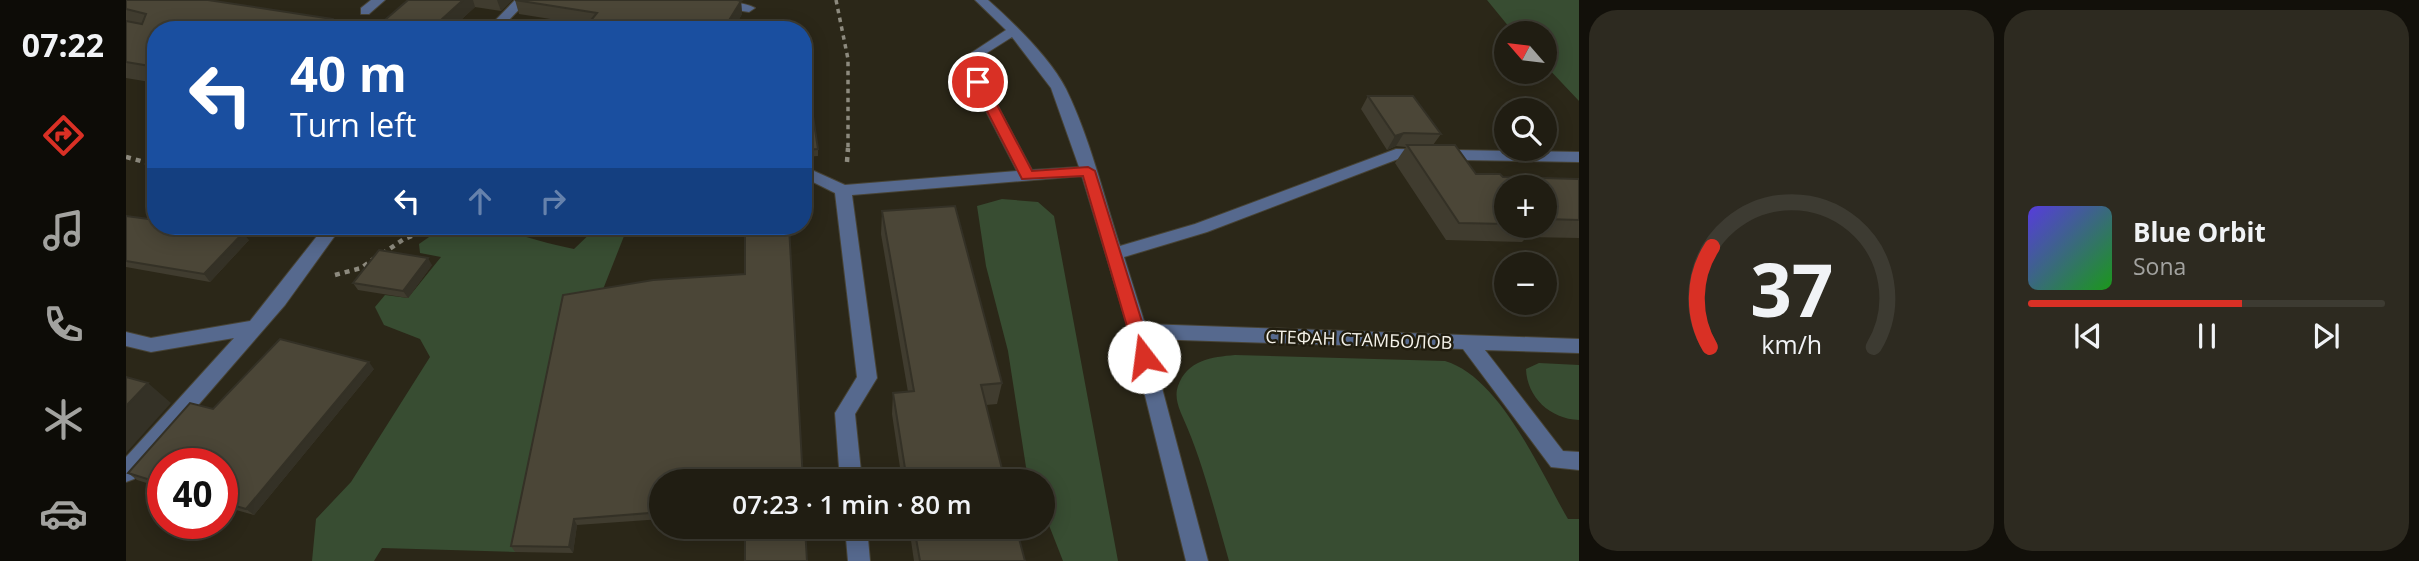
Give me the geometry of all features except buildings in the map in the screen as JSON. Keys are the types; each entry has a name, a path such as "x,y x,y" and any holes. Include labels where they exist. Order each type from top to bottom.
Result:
{"street":[{"path":"365,11 379,0"},
{"path":"501,21 522,0"},
{"path":"697,0 749,8"},
{"path":"981,0 1014,30 1058,87 1088,171 1138,331 1197,561"},
{"path":"1014,30 975,55 978,82 1027,176"},
{"path":"1114,254 1200,228 1396,154 1579,157"},
{"path":"812,176 844,190 1088,171"},
{"path":"844,190 867,379 845,413 850,469"},
{"path":"126,472 255,327 327,235"},
{"path":"126,340 151,345 255,327"},
{"name":"СТЕФАН СТАМБОЛОВ","path":"1138,331 1579,346"},
{"path":"1468,342 1558,460 1579,461"},
{"path":"857,539 859,561"}],"path":[{"path":"836,0 845,26 850,132 844,190"},
{"path":"126,157 147,162"},
{"path":"290,285 361,268 414,235"}],"green space":[{"path":"1487,0 1579,0 1579,101 1558,79 1558,21 1504,21"},
{"path":"1002,199 1038,202 1054,216 1118,561 1063,561 1054,539 1055,469 1026,467 1008,351 986,266 977,206"},
{"path":"432,235 518,235 574,249 589,235 624,235 600,297 515,552 382,548 374,561 312,561 316,519 351,482 430,357 420,339 384,325 375,307 385,295 408,298 441,257 420,253 419,244"},
{"path":"1235,355 1445,361 1465,370 1501,405 1517,428 1568,519 1579,519 1579,561 1229,561 1205,476 1179,407 1177,391 1182,377 1194,365 1209,359"},
{"path":"1539,363 1579,365 1579,420 1559,416 1542,405 1536,397 1527,379 1526,369"}],"route":[{"path":"978,82 1027,176 1088,171 1144,357"}]}
